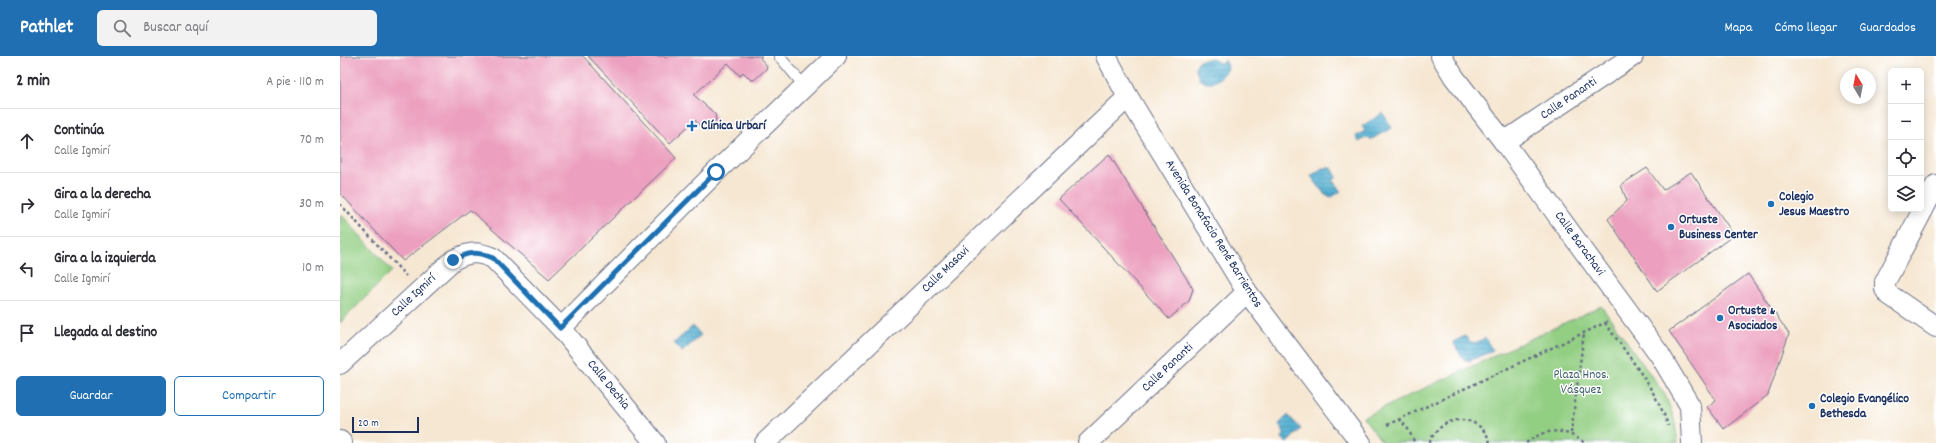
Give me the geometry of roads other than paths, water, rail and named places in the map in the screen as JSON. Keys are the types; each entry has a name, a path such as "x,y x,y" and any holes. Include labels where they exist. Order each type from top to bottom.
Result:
{"street":[{"path":"560,328 716,172 836,56"},
{"name":"Avenida Bonafacio René Barrientos","path":"1106,56 1128,97 1247,292 1361,443"},
{"name":"Calle Barachavi","path":"1441,56 1454,77 1504,142 1660,355 1690,406 1692,443"},
{"name":"Calle Pananti","path":"1504,142 1633,56"},
{"name":"Calle Masavi","path":"765,443 1128,97"},
{"path":"1936,185 1885,282 1885,289 1888,294 1936,327"},
{"name":"Calle Igmirí","path":"340,364 453,260 464,254 479,252 493,258 560,328"},
{"name":"Calle Pananti","path":"1088,443 1247,292"},
{"name":"Calle Dechia","path":"560,328 655,443"}],"lane":[{"path":"779,56 805,87"}],"water":[{"path":"1212,58 1219,63 1223,63 1225,60 1228,66 1227,71 1216,81 1206,83 1199,79 1195,67 1199,61"},
{"path":"1383,113 1392,128 1370,140 1367,137 1359,142 1356,136 1365,131 1362,126"},
{"path":"1322,168 1332,168 1337,177 1333,181 1341,191 1332,197 1325,195 1311,176"},
{"path":"693,326 701,335 682,352 674,343"},
{"path":"1465,336 1469,341 1475,343 1485,338 1493,351 1469,361 1463,359 1453,342"},
{"path":"1288,415 1301,429 1287,443 1281,438 1284,436 1284,432 1279,424"}],"place":[{"name":"Clínica Urbarí","path":"692,126"},
{"name":"Colegio Jesus Maestro","path":"1771,204"},
{"name":"Ortuste Business Center","path":"1671,227"},
{"name":"Ortuste & Asociados","path":"1720,318"},
{"name":"Colegio Evangélico Bethesda","path":"1812,406"}],"park label":[{"name":"Plaza Hnos. Vásquez","path":"1581,382"}]}
